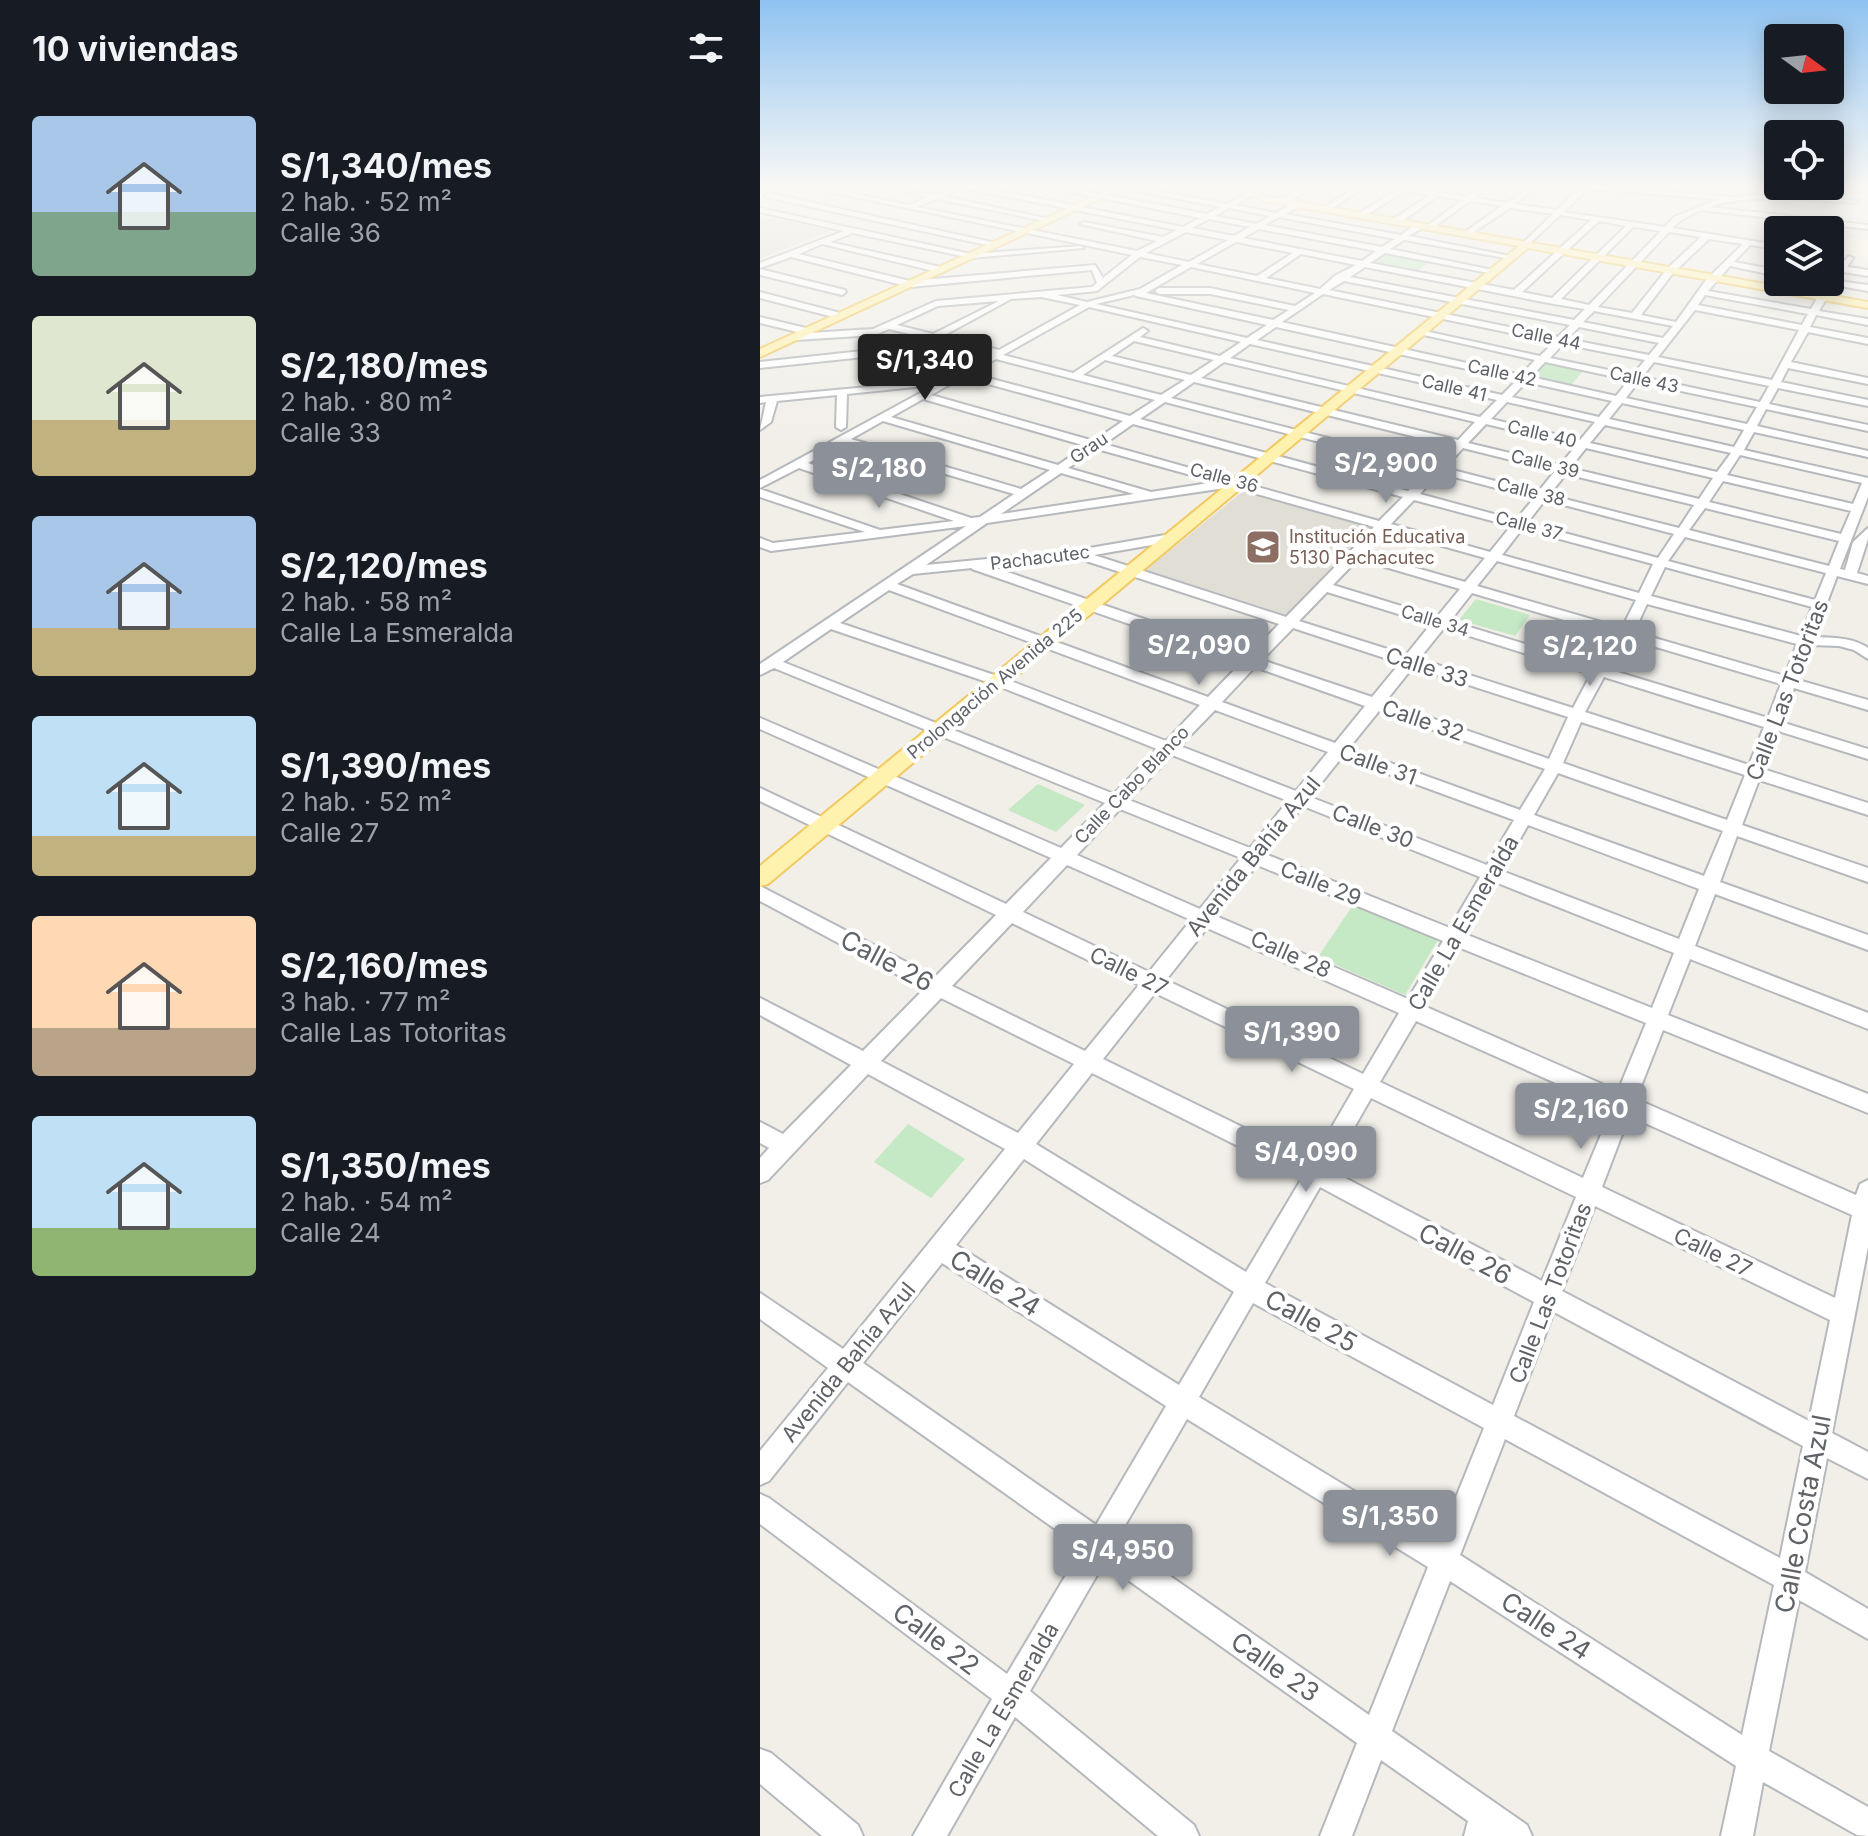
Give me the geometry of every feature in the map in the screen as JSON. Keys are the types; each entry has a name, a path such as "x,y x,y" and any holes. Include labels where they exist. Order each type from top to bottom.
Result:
{"main road":[{"path":"761,351 940,271"},
{"name":"Prolongación Avenida 225","path":"760,878 1494,271"},
{"path":"1656,271 1669,273 1704,290 1764,287"},
{"path":"1844,291 1868,307"}],"street":[{"path":"765,271 842,292"},
{"path":"852,271 910,284 1059,271"},
{"path":"1096,271 1101,283"},
{"path":"795,337 869,333 929,307 953,302 1094,289 1117,271"},
{"path":"1136,293 1180,271"},
{"name":"Calle 44","path":"1218,271 1868,403"},
{"path":"1258,279 1271,271"},
{"name":"Grau","path":"766,667 1348,271"},
{"path":"1399,271 1679,325"},
{"path":"1516,293 1541,271"},
{"path":"1554,301 1584,271"},
{"name":"Calle Cabo Blanco","path":"760,1173 1626,271"},
{"path":"1635,316 1671,271"},
{"name":"Avenida Bahía Azul","path":"760,1472 1721,271"},
{"path":"1844,279 1868,273"},
{"path":"864,282 875,277"},
{"path":"1339,277 1666,341"},
{"path":"760,292 787,278"},
{"path":"949,282 953,302"},
{"path":"1844,285 1868,288"},
{"path":"809,307 853,287"},
{"path":"1704,290 1764,287"},
{"path":"760,471 883,418 951,376 1101,299 1136,293 1210,291 1294,308"},
{"path":"760,292 841,316"},
{"name":"Calle 42","path":"1136,293 1868,454"},
{"name":"Calle 41","path":"1041,294 1868,481"},
{"name":"Calle La Esmeralda","path":"929,1836 1554,766 1576,716 1600,671 1626,634 1661,562 1738,451 1824,296"},
{"path":"1839,296 1868,341"},
{"path":"1843,296 1868,322"},
{"path":"760,365 893,353 937,338 1013,297"},
{"path":"760,400 924,383 951,376 994,353 1073,301"},
{"path":"760,320 807,331"},
{"path":"1075,376 1159,322"},
{"name":"Calle 38","path":"888,326 1543,495 1641,504 1685,531 1868,580"},
{"name":"Calle 43","path":"1420,333 1868,428"},
{"name":"Calle 40","path":"1133,338 1858,509"},
{"name":"Calle 39","path":"1104,357 1564,468 1641,504 1704,503 1860,539"},
{"path":"1785,364 1868,381"},
{"path":"760,392 951,376"},
{"name":"Calle 37","path":"951,376 1131,419 1819,605"},
{"path":"760,485 799,464 924,383"},
{"path":"842,393 842,434"},
{"name":"Calle 36","path":"922,396 1239,482 1645,599 1803,641 1839,642 1859,647 1868,655"},
{"path":"760,427 766,422 772,399"},
{"path":"883,418 1154,496"},
{"path":"842,434 1022,493"},
{"path":"799,464 977,521"},
{"name":"Calle Las Totoritas","path":"1336,1836 1755,773 1803,641 1819,605 1860,539 1858,509 1868,481"},
{"path":"765,544 977,521 1239,482"},
{"path":"760,493 883,533"},
{"name":"Pachacutec","path":"908,571 1078,554 1171,538"},
{"name":"Calle 33","path":"1078,554 1868,809"},
{"path":"1355,554 1868,705"},
{"name":"Calle 32","path":"977,566 1868,875"},
{"path":"1841,574 1868,595"},
{"name":"Calle 31","path":"887,585 1868,943"},
{"name":"Calle 34","path":"1323,586 1868,754"},
{"name":"Calle 30","path":"829,624 998,681 1868,1021"},
{"name":"Calle 29","path":"766,667 939,729 1868,1104"},
{"name":"Calle 28","path":"760,723 1413,1008 1624,1104 1866,1200"},
{"name":"Calle 27","path":"760,794 1843,1314"},
{"name":"Calle 26","path":"760,893 938,988 1316,1174 1868,1466"},
{"name":"Calle 25","path":"760,1006 1021,1146 1250,1288 1789,1578 1868,1625"},
{"path":"760,1132 785,1146"},
{"name":"Calle Costa Azul","path":"1737,1836 1866,1200"},
{"name":"Calle 24","path":"939,1248 1444,1561 1753,1759 1868,1824"},
{"name":"Calle 23","path":"760,1305 1375,1737 1483,1826 1516,1836"},
{"name":"Calle 22","path":"760,1507 1011,1695 1183,1836"},
{"path":"760,1764 847,1836"}],"shaded area":[{"name":"Institución Educativa 5130 Pachacutec","path":"1247,488 1374,524 1286,615 1146,570"}],"green space":[{"path":"1546,361 1585,369 1570,386 1530,377"},
{"path":"1476,599 1530,615 1515,636 1459,620"},
{"path":"1038,784 1085,805 1056,832 1008,810"},
{"path":"1353,905 1438,940 1405,995 1318,957"},
{"path":"908,1124 965,1159 931,1198 874,1162"}],"place":[{"name":"Institución Educativa 5130 Pachacutec","path":"1263,547"}]}
